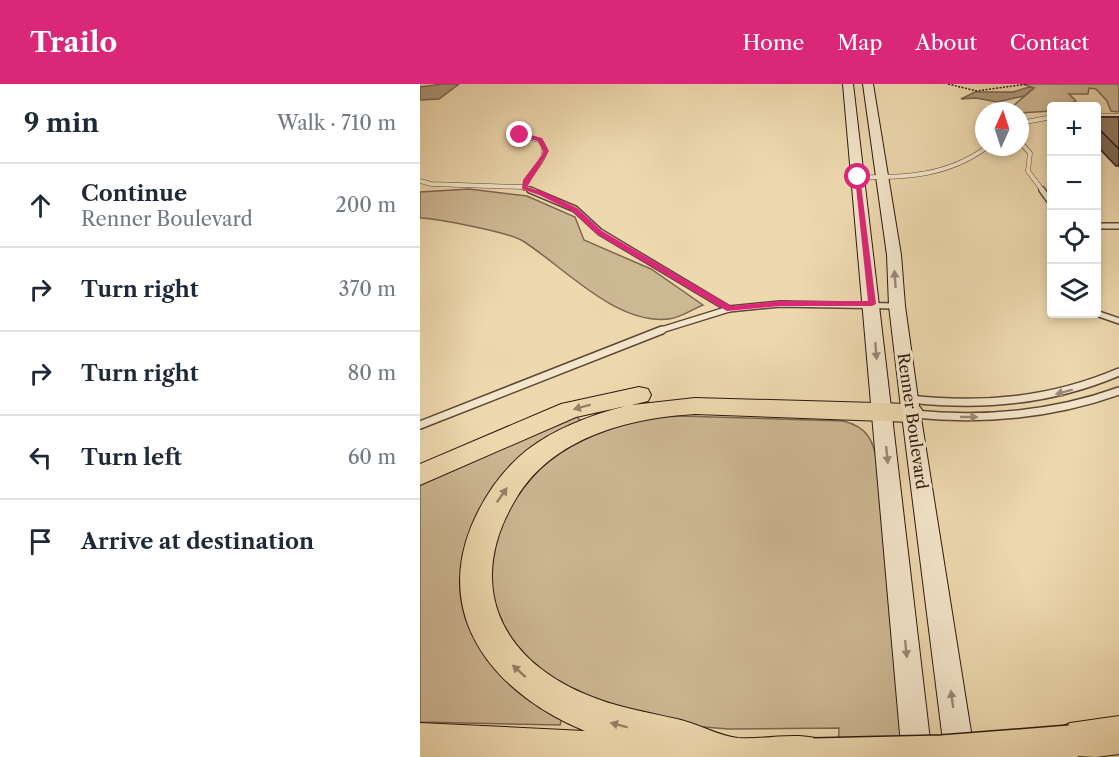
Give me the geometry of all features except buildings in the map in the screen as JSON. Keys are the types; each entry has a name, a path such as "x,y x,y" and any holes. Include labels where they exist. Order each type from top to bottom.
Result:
{"highway":[{"path":"420,475 570,410 632,396 681,392 910,406"},
{"path":"736,757 682,739 600,720 566,706 522,675 506,659 494,642 484,624 478,605 475,588 476,566 482,534 501,495 548,448 582,430 620,415 694,406 881,404"},
{"path":"420,742 736,757 892,756 975,752 1119,735"}],"main road":[{"name":"Renner Boulevard","path":"848,84 917,757"},
{"path":"860,84 864,100 871,104"},
{"name":"Renner Boulevard","path":"868,84 894,255 897,306 910,406 960,757"},
{"path":"852,120 869,169 883,178"}],"lane":[{"path":"1101,116 1119,116"},
{"path":"1029,121 1047,118"},
{"path":"520,135 540,140 546,151 545,156 526,180 524,188"},
{"path":"1029,152 1029,173 1047,197"},
{"path":"858,177 911,177 947,170 965,163 975,156"},
{"path":"420,181 431,184 524,188 542,193 574,209 600,232 729,309"},
{"path":"1101,226 1119,226"},
{"path":"420,425 671,326 729,309 780,304 897,306"},
{"path":"1101,315 1119,321"},
{"path":"910,406 1018,400 1056,394 1093,384 1119,372"},
{"path":"910,406 948,417 1030,413 1065,407 1119,391"}],"path":[{"path":"948,84 965,91 1007,89 1027,84"}],"shaded area":[{"path":"459,84 439,99 420,100 420,87"},
{"path":"1023,84 1119,84 1119,112 1111,111 1107,101 1096,89 1089,88 1088,94 1069,94 1076,101 1047,102 1047,111 1029,112 1029,102 1018,102 1034,88"},
{"path":"1029,87 1034,88 1024,96 997,102 976,98 961,99 975,92 1013,92"},
{"path":"469,189 527,196 575,217 584,240 651,269 703,305 669,319 649,318 630,313 592,292 515,237 457,223 420,218 420,192"},
{"path":"572,412 581,421 550,439 464,574 563,714 560,725 420,722 420,478"},
{"path":"679,416 843,421 859,427 869,437 878,467 903,757 838,757 839,728 728,729 692,726 603,703 555,681 530,664 499,624 487,572 507,506 538,469 561,451 609,427 646,418"}],"route":[{"path":"520,135 536,137 546,151 545,156 526,180 524,188 542,193 574,209 600,232 690,288 729,309 780,304 872,304 858,177"}]}
